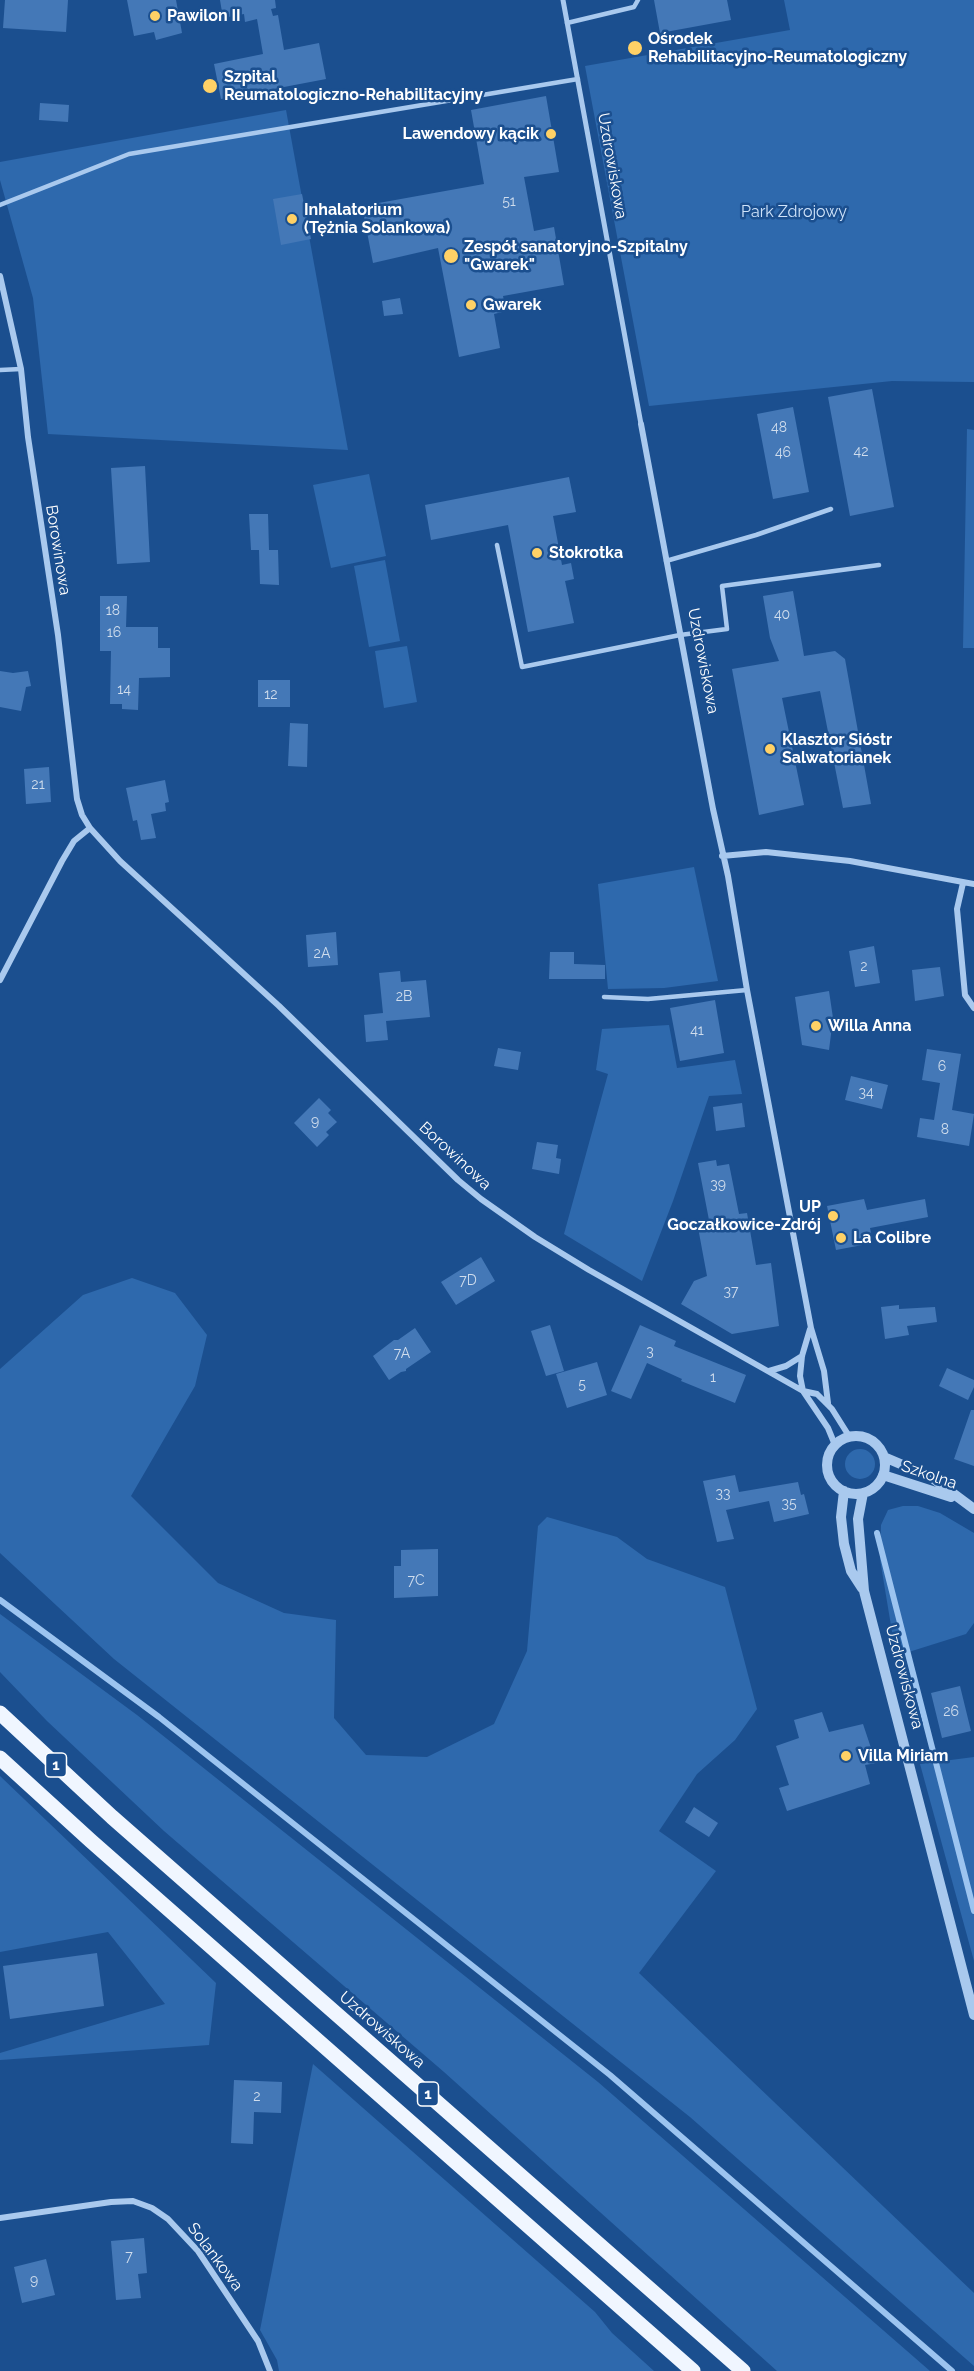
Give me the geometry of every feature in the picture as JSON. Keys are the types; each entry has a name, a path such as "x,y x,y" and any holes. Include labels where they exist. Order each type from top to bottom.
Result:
{"main road":[{"name":"Uzdrowiskowa","path":"0,1713 112,1817 743,2371"},
{"name":"1","path":"0,1758 109,1857 693,2371"}],"street":[{"name":"Uzdrowiskowa","path":"563,0 640,424 722,856 728,876 747,990 811,1328 824,1371 828,1403"},
{"name":"Borowinowa","path":"0,276 21,369 28,437 58,635 77,799 82,815 90,828 120,861 279,1006 458,1180 481,1199 571,1259 803,1391 817,1394 828,1403"},
{"path":"0,980 62,861 74,842 90,828"},
{"path":"722,856 766,852 850,861 974,884"},
{"path":"963,883 957,909 964,995 974,1008"},
{"name":"Uzdrowiskowa","path":"803,1391 800,1376 802,1356 811,1328"},
{"path":"769,1371 786,1366 802,1356"},
{"path":"803,1391 828,1428 835,1445"},
{"path":"828,1403 849,1436"},
{"path":"849,1436 867,1437 874,1442 884,1457 883,1475 878,1483 862,1493 844,1491 836,1486 827,1470 830,1452 835,1445 849,1436"},
{"name":"Szkolna","path":"884,1457 931,1477 970,1506"},
{"name":"Szkolna","path":"883,1475 970,1506"},
{"name":"Uzdrowiskowa","path":"844,1491 841,1517 844,1544 850,1571 864,1591"},
{"name":"Uzdrowiskowa","path":"862,1493 858,1519 864,1591 974,2015"},
{"name":"Solankowa","path":"0,2218 133,2201 152,2208 168,2219 198,2251 258,2341 270,2371"}],"lane":[{"path":"567,23 634,7 638,0"},
{"path":"0,205 129,154 578,79"},
{"path":"0,370 21,369"},
{"path":"666,561 756,535 831,509"},
{"path":"497,545 522,667 680,635 727,629 722,586 879,565"},
{"path":"604,997 648,999 747,990"}],"green space":[{"name":"Park Zdrojowy","path":"784,0 974,0 974,382 892,381 649,406 585,66 790,30"},
{"path":"286,110 348,450 48,434 33,298 0,180 0,162"},
{"path":"967,429 974,430 974,648 963,648"},
{"path":"369,474 386,556 331,568 313,485"},
{"path":"385,560 400,641 369,647 354,566"},
{"path":"407,646 417,702 384,708 375,651"},
{"path":"694,867 718,981 664,988 608,989 598,884"},
{"path":"669,1025 677,1068 735,1060 742,1094 709,1096 673,1201 642,1281 564,1234 608,1074 596,1070 602,1029"},
{"path":"132,1278 175,1293 207,1335 195,1386 131,1496 218,1583 284,1613 336,1620 334,1718 366,1755 427,1757 494,1724 527,1651 538,1526 547,1517 617,1537 647,1559 725,1587 757,1709 735,1740 697,1774 659,1831 716,1871 639,1973 974,2293 974,2366 690,2117 114,1659 0,1553 0,1369 83,1295"},
{"path":"860,1449 866,1450 874,1458 874,1470 866,1478 860,1479 854,1478 846,1470 845,1464 846,1458 854,1450"},
{"path":"903,1506 918,1506 940,1513 974,1533 974,1623 966,1634 896,1656 880,1559 881,1525 888,1510"},
{"path":"0,1614 137,1715 598,2082 930,2371 777,2371 444,2072 164,1831 47,1721 0,1672"},
{"path":"974,1757 974,1961 920,1764"},
{"path":"0,1776 216,1983 209,2045 0,2060 0,2053 165,2004 108,1932 0,1952"},
{"path":"313,2064 595,2312 612,2333 654,2371 279,2371 277,2360 260,2330"}],"building":[{"path":"5,0 68,0 66,32 3,28"},
{"name":"Pawilon II","path":"127,0 176,0 182,33 156,40 154,32 134,36"},
{"path":"220,0 275,0 276,8 271,9 273,16 278,15 284,50 319,43 326,79 221,99 214,64 263,54 257,19 245,22 244,14 223,18"},
{"path":"654,0 727,0 731,20 660,33"},
{"path":"546,96 559,172 524,177 534,231 554,227 564,285 503,296 506,311 494,314 500,348 459,357 438,248 373,263 362,206 484,184 471,110"},
{"path":"40,103 69,105 68,122 39,120"},
{"name":"Inhalatorium (Tężnia Solankowa)","path":"302,194 311,239 281,245 273,199"},
{"path":"400,298 403,314 384,316 382,301"},
{"path":"872,389 894,507 850,516 828,397"},
{"path":"793,407 809,492 773,499 757,414"},
{"path":"145,466 150,562 117,564 111,468"},
{"name":"Stokrotka","path":"569,477 576,512 553,516 562,565 571,563 574,579 565,581 574,623 528,632 508,525 431,540 425,505"},
{"path":"249,514 268,514 269,550 278,550 279,585 260,584 259,550 251,550"},
{"name":"Klasztor Sióstr Salwatorianek","path":"793,591 804,656 835,651 845,659 871,804 843,808 820,691 782,698 804,805 759,815 732,669 779,661 770,638 763,596"},
{"path":"100,596 127,596 126,627 158,627 158,648 170,648 170,677 139,678 138,710 122,709 122,704 110,704 111,651 100,651"},
{"path":"0,671 13,673 28,671 31,686 26,687 21,711 0,707"},
{"path":"258,680 290,680 290,707 258,707"},
{"path":"290,723 308,724 307,767 288,766"},
{"path":"49,767 51,802 26,804 24,769"},
{"path":"165,780 169,802 165,803 166,811 151,814 156,838 141,840 137,820 133,821 126,788"},
{"path":"336,932 338,965 308,967 306,935"},
{"path":"874,946 880,983 855,987 849,951"},
{"path":"550,952 574,952 574,964 605,965 605,979 549,979"},
{"path":"940,967 944,996 915,1001 912,970"},
{"path":"400,971 401,982 426,980 430,1017 386,1021 388,1040 366,1042 364,1015 383,1013 379,973"},
{"name":"Willa Anna","path":"829,991 833,1018 829,1050 802,1045 795,997"},
{"path":"715,1000 724,1053 680,1061 670,1008"},
{"path":"498,1048 521,1052 518,1070 494,1066"},
{"path":"927,1049 961,1054 952,1110 974,1114 969,1146 917,1137 920,1118 934,1120 940,1083 922,1080"},
{"path":"851,1076 888,1085 882,1109 845,1100"},
{"path":"319,1098 331,1110 328,1113 337,1122 326,1132 329,1135 317,1147 294,1123"},
{"path":"742,1103 745,1127 716,1131 713,1107"},
{"path":"537,1142 558,1145 556,1158 561,1159 559,1174 532,1169"},
{"path":"716,1160 717,1166 729,1164 739,1214 747,1213 756,1265 771,1263 779,1326 732,1334 681,1304 694,1281 707,1276 697,1222 709,1220 698,1163"},
{"path":"864,1199 867,1210 925,1199 928,1217 870,1228 873,1243 836,1250 827,1206"},
{"path":"481,1257 495,1281 456,1305 441,1282"},
{"path":"899,1305 899,1309 935,1307 937,1322 907,1326 909,1335 885,1339 881,1307"},
{"path":"550,1325 564,1371 546,1376 531,1331"},
{"path":"640,1325 676,1341 674,1346 746,1375 735,1403 681,1381 682,1379 647,1363 631,1399 611,1391"},
{"path":"415,1328 431,1352 406,1371 389,1380 373,1356"},
{"path":"597,1362 607,1395 567,1408 556,1374"},
{"path":"947,1368 974,1380 974,1387 968,1400 939,1386"},
{"path":"971,1410 974,1410 974,1466 954,1459"},
{"path":"735,1475 739,1492 798,1482 809,1514 774,1522 769,1501 726,1510 734,1539 717,1542 703,1481"},
{"path":"438,1549 438,1596 394,1598 394,1566 401,1566 401,1550"},
{"path":"960,1686 971,1731 942,1738 931,1693"},
{"path":"822,1712 829,1732 863,1724 876,1763 865,1765 870,1784 787,1811 779,1788 789,1785 776,1746 799,1738 794,1720"},
{"path":"694,1807 718,1823 709,1837 685,1822"},
{"path":"97,1953 104,2006 10,2019 3,1966"},
{"path":"234,2080 282,2082 281,2113 254,2112 253,2144 231,2143"},
{"path":"144,2238 147,2273 138,2274 141,2298 116,2300 111,2241"},
{"path":"46,2259 55,2295 22,2303 14,2267"}],"waterway":[{"path":"877,1533 974,1911"},
{"path":"0,1600 159,1717 610,2075 952,2371"}],"place":[{"name":"Pawilon II","path":"155,16"},
{"name":"Ośrodek Rehabilitacyjno-Reumatologiczny","path":"635,48"},
{"name":"Szpital Reumatologiczno-Rehabilitacyjny","path":"210,86"},
{"name":"Lawendowy kącik","path":"551,134"},
{"name":"Inhalatorium (Tężnia Solankowa)","path":"292,219"},
{"name":"Zespół sanatoryjno-Szpitalny \"Gwarek\"","path":"451,256"},
{"name":"Gwarek","path":"471,305"},
{"name":"Stokrotka","path":"537,553"},
{"name":"Klasztor Sióstr Salwatorianek","path":"770,749"},
{"name":"Willa Anna","path":"816,1026"},
{"name":"UP Goczałkowice-Zdrój","path":"833,1216"},
{"name":"La Colibre","path":"841,1238"},
{"name":"Villa Miriam","path":"846,1756"}]}
